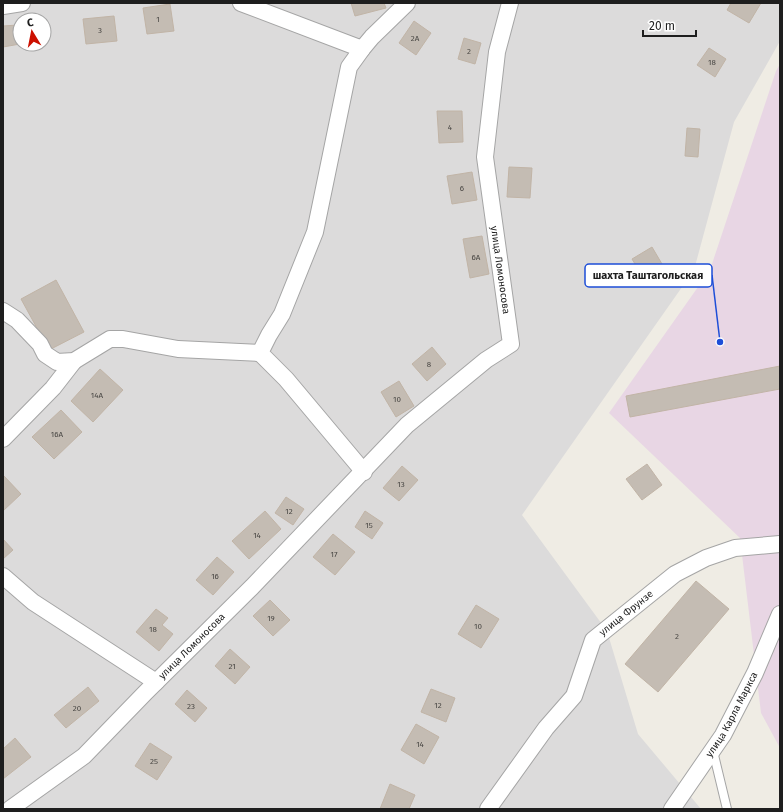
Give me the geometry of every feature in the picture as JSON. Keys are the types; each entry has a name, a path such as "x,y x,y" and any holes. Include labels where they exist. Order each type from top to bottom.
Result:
{"street":[{"path":"3,6 22,3"},
{"path":"241,3 362,49"},
{"path":"260,354 282,314 315,232 349,67 372,37 407,3"},
{"name":"улица Ломоносова","path":"10,809 84,756 252,587 364,472 407,425 486,360 511,344 485,157 497,52 510,3"},
{"path":"3,311 17,320 40,344 45,354 57,362 74,361"},
{"path":"3,439 54,388 74,361 110,339 123,339 178,349 260,354 286,379 364,472"},
{"name":"улица Фрунзе","path":"488,809 546,728 574,696 593,640 675,574 706,558 735,548 780,544"},
{"path":"3,576 33,602 156,682"},
{"name":"улица Карла Маркса","path":"672,809 724,735 755,673 780,614"}],"lane":[{"path":"713,750 727,809"}],"shaded area":[{"path":"3,3 780,3 780,41 734,122 694,270 522,515 607,631 638,734 701,809 3,809"},
{"path":"780,64 780,748 761,713 740,538 609,413 710,270 776,71"}],"building":[{"path":"351,3 384,3 386,8 355,16"},
{"path":"731,3 761,3 749,23 727,10"},
{"path":"170,4 174,31 147,34 143,8"},
{"path":"114,16 117,41 86,44 83,19"},
{"path":"414,21 431,33 416,55 399,43"},
{"path":"12,25 12,45 3,47 3,26"},
{"path":"464,38 481,43 475,64 458,59"},
{"path":"709,48 726,59 715,77 697,65"},
{"path":"437,111 462,111 463,142 439,143"},
{"path":"687,128 700,129 698,157 685,156"},
{"path":"509,167 532,168 530,198 507,197"},
{"path":"472,172 477,200 452,204 447,176"},
{"path":"482,236 489,274 470,278 463,239"},
{"path":"652,247 662,264 643,277 632,259"},
{"path":"56,280 84,332 49,350 21,299"},
{"path":"432,347 446,364 427,381 412,364"},
{"path":"780,366 780,389 630,417 626,396"},
{"path":"100,369 123,390 93,422 71,401"},
{"path":"399,381 414,406 396,417 381,392"},
{"path":"61,410 82,432 54,459 32,437"},
{"path":"647,464 662,485 642,500 626,479"},
{"path":"402,466 418,480 399,501 383,488"},
{"path":"3,476 21,494 3,511"},
{"path":"286,497 304,509 293,525 275,513"},
{"path":"265,511 281,529 249,559 232,541"},
{"path":"365,511 383,523 372,539 355,527"},
{"path":"333,534 355,552 335,575 313,557"},
{"path":"3,539 13,550 3,559"},
{"path":"217,557 234,572 213,595 196,580"},
{"path":"696,581 729,609 658,692 625,664"},
{"path":"270,600 290,620 273,636 253,616"},
{"path":"476,605 499,619 481,648 458,634"},
{"path":"156,609 168,618 162,625 173,634 159,651 136,632"},
{"path":"230,649 250,667 235,684 215,666"},
{"path":"88,687 99,701 66,728 54,715"},
{"path":"431,689 455,698 446,722 421,712"},
{"path":"187,690 207,708 195,722 175,704"},
{"path":"416,724 439,737 424,764 401,750"},
{"path":"15,738 31,757 3,779 3,749"},
{"path":"150,743 172,757 157,780 135,766"},
{"path":"390,784 415,795 409,809 380,809"}],"place":[{"name":"шахта Таштагольская","path":"720,342"}]}
